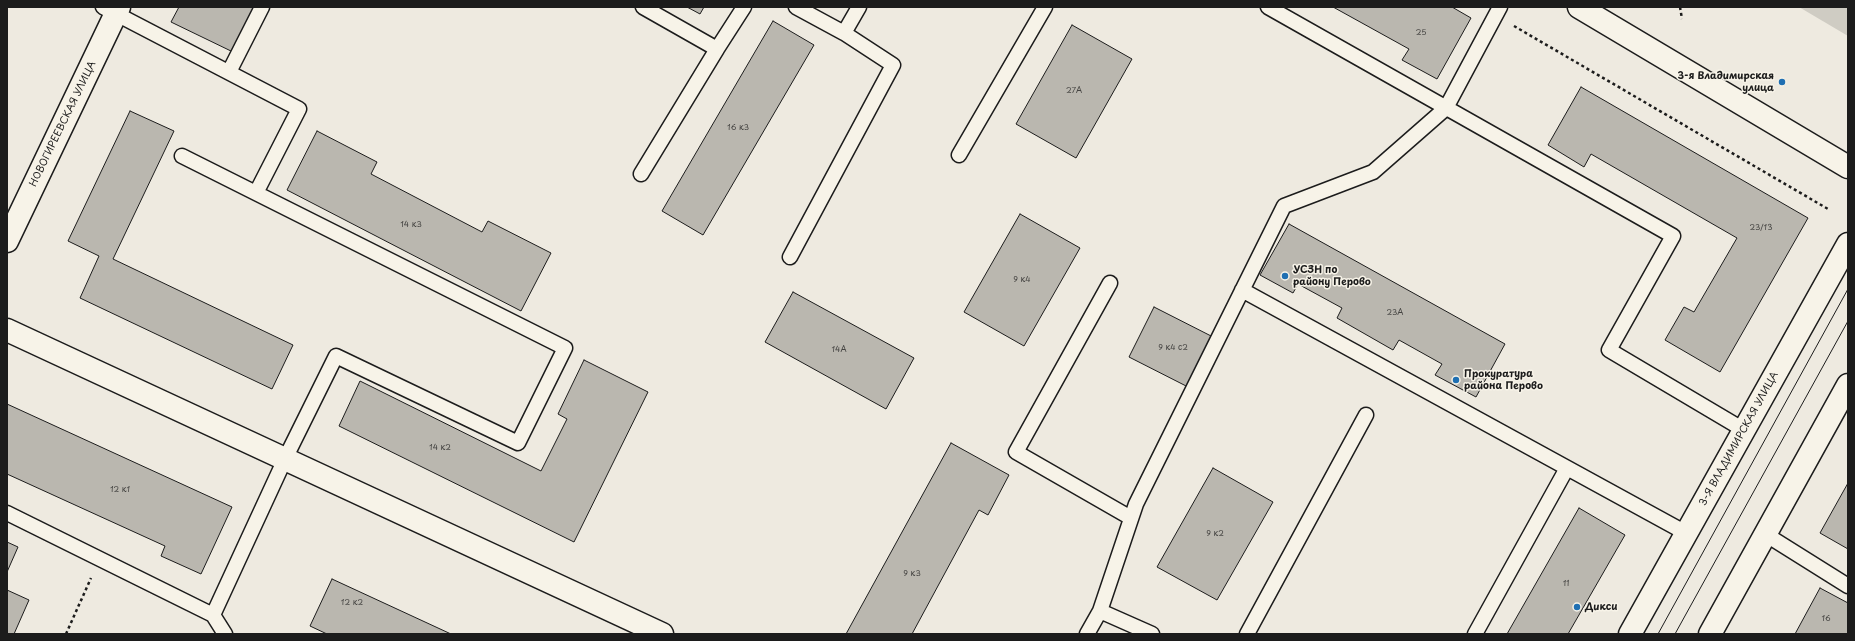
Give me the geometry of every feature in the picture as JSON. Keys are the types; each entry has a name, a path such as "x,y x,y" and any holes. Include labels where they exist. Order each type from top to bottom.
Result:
{"street":[{"path":"1579,7 1848,167"},
{"name":"НОВОГИРЕЕВСКАЯ УЛИЦА","path":"7,241 112,9"},
{"name":"3-Я ВЛАДИМИРСКАЯ УЛИЦА","path":"1630,634 1848,244"},
{"path":"7,330 662,634"},
{"path":"1710,634 1848,385"}],"lane":[{"path":"229,72 262,7"},
{"path":"642,7 717,50"},
{"path":"641,174 744,7"},
{"path":"790,257 894,64 844,33 796,7"},
{"path":"844,33 859,7"},
{"path":"959,155 1045,7"},
{"path":"1268,7 1673,236 1609,350 1744,430"},
{"path":"112,9 299,109 256,193"},
{"path":"1087,634 1100,611 1136,504 1284,206 1373,172 1446,108 1498,11"},
{"path":"182,156 566,348 518,443 336,356 285,460 213,614"},
{"path":"1110,283 1016,452 1131,518"},
{"path":"1242,290 1686,533"},
{"path":"1247,634 1366,415"},
{"path":"1476,634 1567,468"},
{"path":"7,513 213,614 225,634"},
{"path":"1765,534 1848,586"},
{"path":"1100,611 1152,634"}],"path":[{"path":"1680,7 1682,19"},
{"path":"1498,11 1828,209"},
{"path":"66,634 99,559"}],"shaded area":[{"path":"1799,7 1848,7 1848,36"}],"building":[{"path":"179,7 254,7 233,52 171,22"},
{"path":"687,7 704,7 700,14"},
{"path":"1333,7 1452,7 1471,18 1437,79 1402,60 1409,49"},
{"path":"773,21 814,45 703,235 662,211"},
{"path":"1072,25 1132,59 1076,158 1016,124"},
{"path":"1581,87 1808,218 1720,372 1665,340 1684,307 1694,312 1737,238 1591,154 1584,167 1548,145"},
{"path":"130,111 174,131 113,259 293,345 272,389 80,298 99,256 68,241"},
{"path":"317,131 377,162 371,174 482,232 488,221 551,253 521,311 287,190"},
{"path":"1020,214 1080,248 1024,346 964,312"},
{"path":"1289,224 1505,344 1476,397 1435,375 1442,364 1399,340 1393,350 1337,318 1342,308 1298,284 1293,293 1260,275"},
{"path":"793,292 914,358 886,409 765,342"},
{"path":"1154,307 1217,339 1192,389 1129,357"},
{"path":"584,360 648,392 574,542 339,426 360,381 541,471 567,419 558,414"},
{"path":"7,404 232,507 201,574 161,556 165,546 7,474"},
{"path":"951,443 1009,475 988,515 979,510 912,634 846,634"},
{"path":"1213,468 1273,502 1217,600 1157,567"},
{"path":"1848,483 1848,549 1820,533"},
{"path":"1579,508 1625,535 1568,634 1507,634"},
{"path":"7,542 18,547 7,572"},
{"path":"332,579 451,634 327,634 310,626"},
{"path":"1820,588 1848,603 1848,634 1795,634"},
{"path":"7,590 29,600 14,634 7,634"}],"tram line":[{"path":"1658,634 1848,289"},
{"path":"1675,634 1848,321"}],"place":[{"name":"3-я Владимирская улица","path":"1782,82"},
{"name":"УСЗН по району Перово","path":"1285,276"},
{"name":"Прокуратура района Перово","path":"1456,380"},
{"name":"Дикси","path":"1577,607"}]}
